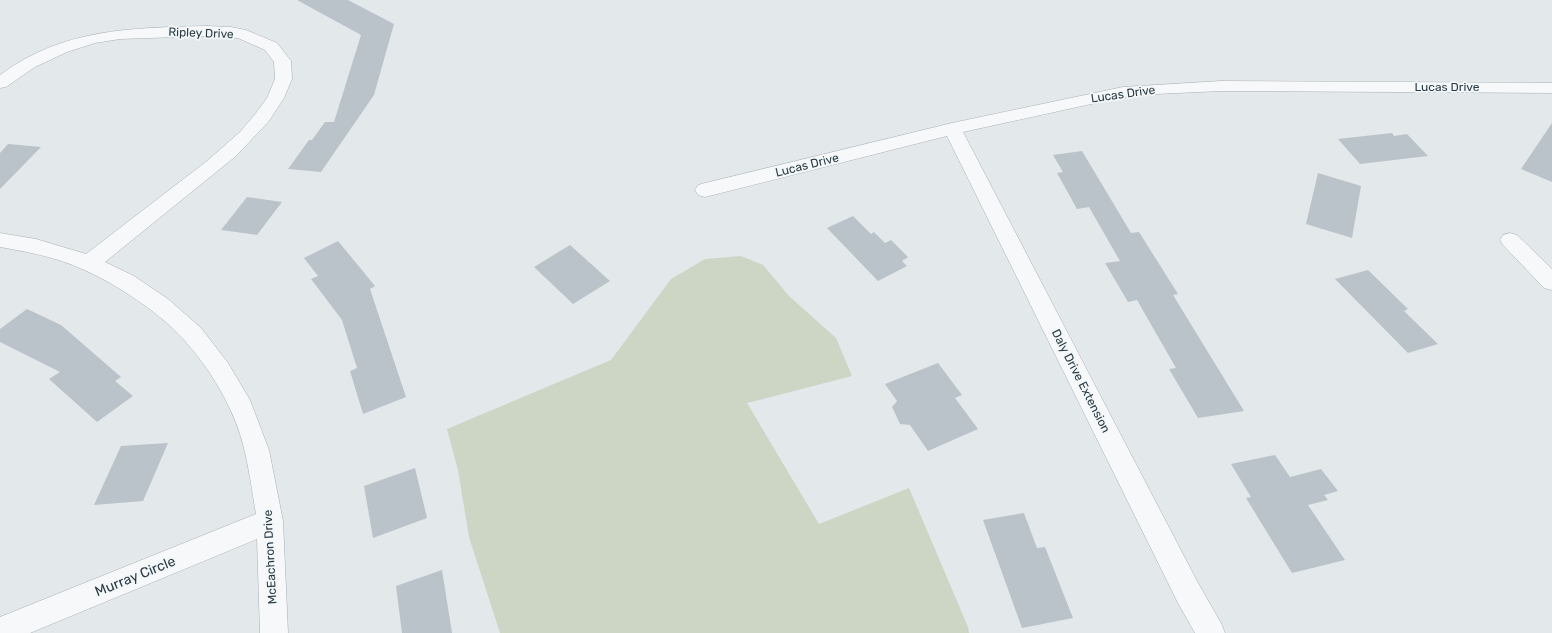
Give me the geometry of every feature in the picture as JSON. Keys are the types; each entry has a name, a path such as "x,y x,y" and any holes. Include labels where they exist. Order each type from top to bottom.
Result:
{"street":[{"name":"Ripley Drive","path":"0,84 23,67 61,48 82,41 125,33 231,32 261,40 273,47 280,57 285,69 282,84 276,98 250,132 219,161 89,263"},
{"name":"Lucas Drive","path":"705,190 952,129 1089,98 1156,89 1222,86 1552,88"},
{"name":"Daly Drive Extension","path":"952,129 1188,593 1210,633"},
{"name":"McEachron Drive","path":"0,240 36,246 89,263 126,282 160,305 193,334 220,370 242,407 257,450 270,520 274,633"},
{"path":"1510,240 1552,282"},
{"name":"Murray Circle","path":"0,631 270,520"}],"green space":[{"path":"741,256 763,265 789,296 836,338 852,376 747,403 819,524 909,488 968,627 969,633 500,633 469,537 458,470 447,429 611,360 671,279 705,259"}],"building":[{"path":"297,0 348,0 394,24 374,95 321,172 288,169 309,140 312,140 325,122 334,122 361,35"},
{"path":"1552,123 1552,182 1521,169"},
{"path":"1392,133 1394,136 1407,134 1428,156 1360,164 1338,139"},
{"path":"8,144 41,147 0,189 0,153"},
{"path":"1082,151 1131,233 1139,232 1178,294 1173,295 1244,411 1198,418 1169,369 1176,368 1137,300 1128,302 1105,263 1120,261 1089,207 1077,209 1057,173 1063,172 1053,155"},
{"path":"1318,173 1361,186 1352,238 1306,224"},
{"path":"247,197 282,202 257,235 221,230"},
{"path":"853,216 871,234 874,232 885,243 891,240 908,257 902,261 907,266 878,281 827,228"},
{"path":"338,241 375,286 370,289 406,397 363,414 350,371 357,368 342,320 311,279 318,276 304,258"},
{"path":"570,245 610,281 573,304 534,267"},
{"path":"1368,270 1408,309 1404,311 1438,344 1408,353 1335,279"},
{"path":"27,309 61,325 121,377 115,381 133,396 97,422 49,379 60,372 0,342 0,329"},
{"path":"938,363 962,395 955,398 978,429 928,451 910,425 900,424 892,407 897,401 885,384"},
{"path":"168,443 143,501 94,505 121,446"},
{"path":"1275,455 1290,477 1321,469 1338,491 1324,495 1328,500 1308,505 1345,560 1292,573 1246,498 1251,497 1231,464"},
{"path":"415,468 427,518 373,538 364,486"},
{"path":"1024,513 1037,548 1045,547 1073,618 1022,628 983,520"},
{"path":"442,570 452,633 402,633 396,586"}]}
